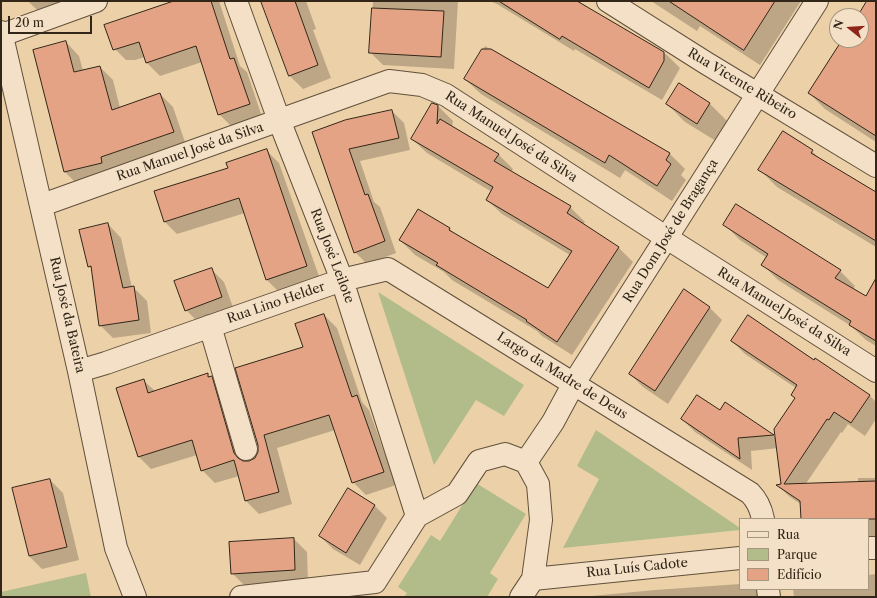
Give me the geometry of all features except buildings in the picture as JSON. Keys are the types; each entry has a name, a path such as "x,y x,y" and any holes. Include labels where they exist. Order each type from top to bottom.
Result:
{"street":[{"path":"1,34 96,1"},
{"name":"Rua José Leilote","path":"236,1 279,120 342,280 417,516"},
{"name":"Rua Vicente Ribeiro","path":"608,1 706,63 876,166"},
{"name":"Rua Dom José de Bragança","path":"526,462 553,422 574,383 817,1"},
{"name":"Rua José da Bateira","path":"1,34 42,205 116,548 135,597"},
{"name":"Rua Manuel José da Silva","path":"42,205 389,81 422,85 446,95 876,371"},
{"name":"Largo da Madre de Deus","path":"342,280 388,269 574,383 750,494 756,499 763,518"},
{"name":"Rua Lino Helder","path":"79,371 106,363 342,280"},
{"name":"Rua Lino Helder","path":"210,326 246,449"},
{"path":"241,597 378,590 417,516 457,494 479,461 504,454 526,462 538,484 541,520 533,579 521,597"},
{"name":"Rua Luís Cadote","path":"533,579 739,558"}],"green space":[{"path":"378,292 524,385 504,416 476,400 434,465"},
{"path":"596,430 739,527 739,530 563,548 599,479 577,466"},
{"path":"476,483 526,514 490,573 498,579 487,597 404,597 407,593 398,587 431,535 440,541"},
{"path":"86,573 91,597 1,597 1,592"}]}
